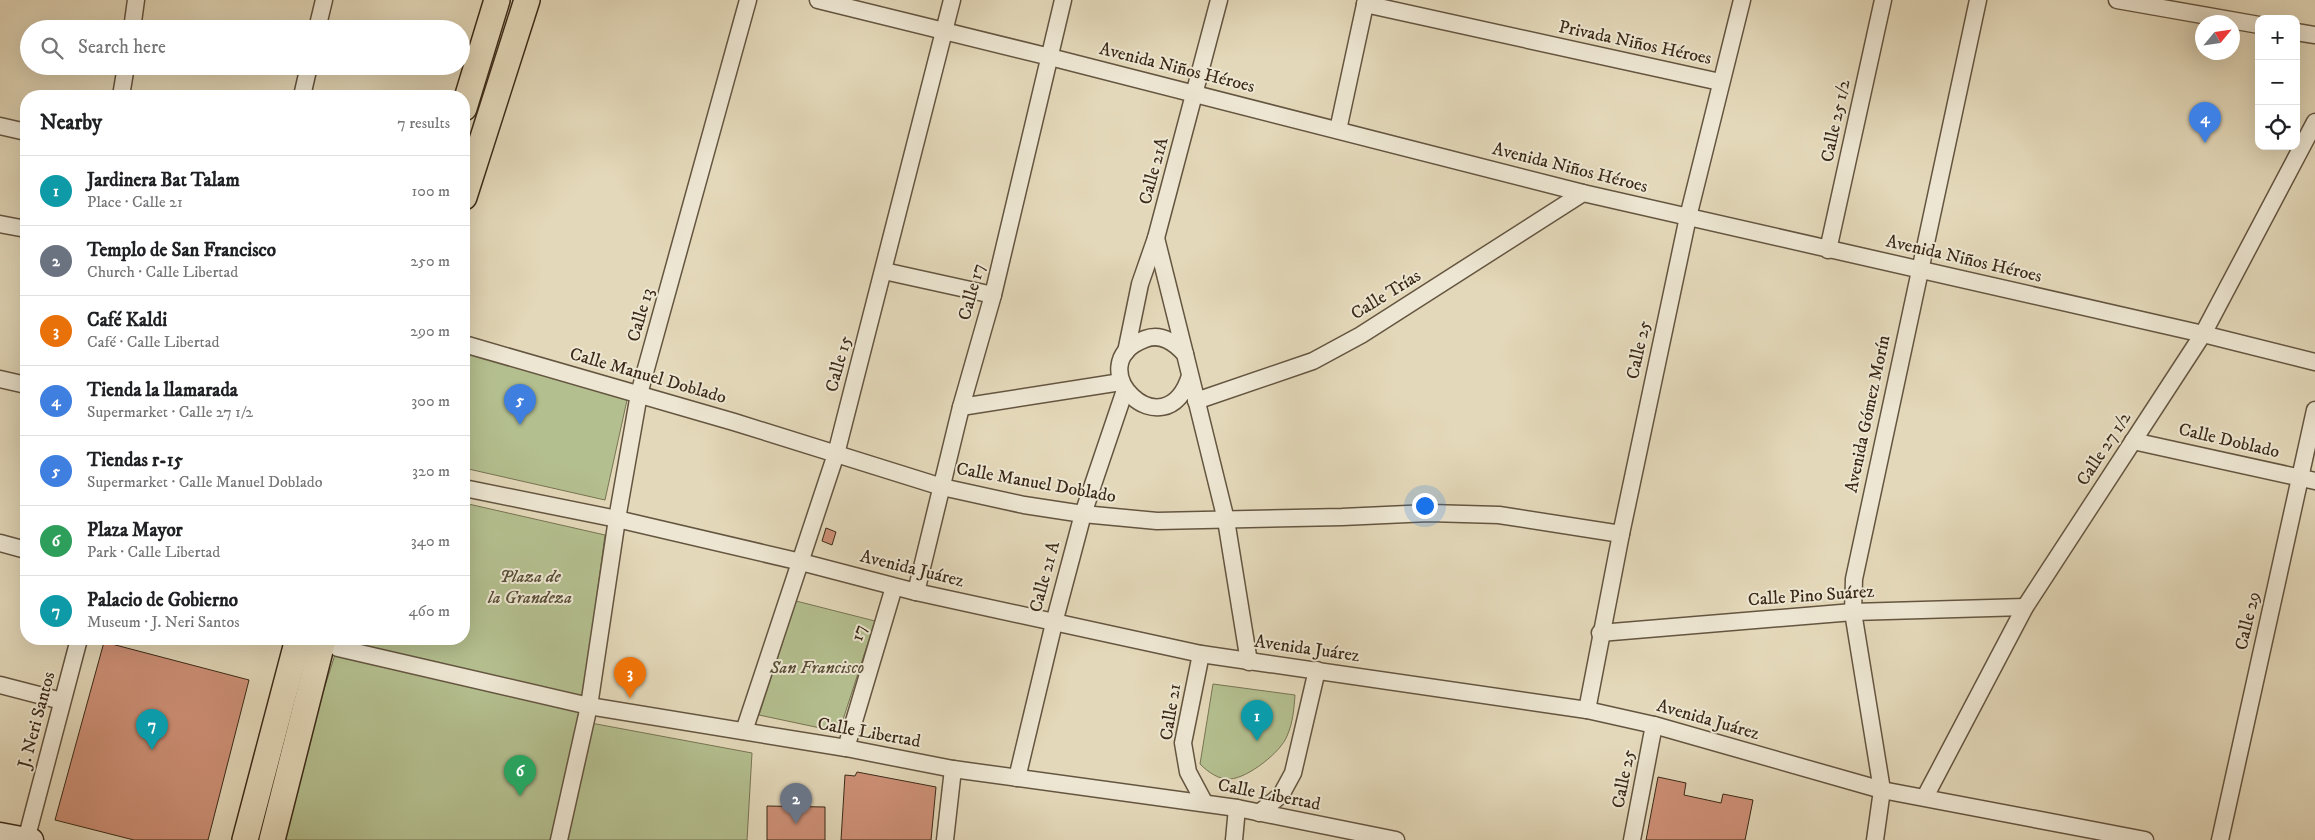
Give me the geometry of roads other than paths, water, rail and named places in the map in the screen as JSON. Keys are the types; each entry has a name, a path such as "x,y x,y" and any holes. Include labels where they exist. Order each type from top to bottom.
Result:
{"main road":[{"path":"470,90 497,0"},
{"path":"470,178 527,0"},
{"path":"246,840 296,645"},
{"path":"272,840 330,645"},
{"path":"0,834 28,840"}],"street":[{"path":"133,20 136,0"},
{"path":"319,20 324,0"},
{"name":"Calle 13","path":"559,840 589,706 617,519 639,394 748,0"},
{"name":"Avenida Niños Héroes","path":"818,0 943,32 1050,56 1583,193 2203,334 2315,362"},
{"name":"Calle 15","path":"744,731 836,454 952,0"},
{"name":"Calle 17","path":"916,592 961,407 993,295 1062,0"},
{"name":"Calle 21A","path":"1126,352 1140,284 1156,238 1219,0"},
{"name":"Calle 25","path":"1587,710 1600,633 1688,217 1720,82 1742,0"},
{"name":"Calle 25 1/2","path":"1828,250 1883,0"},
{"name":"Avenida Gómez Morín","path":"1875,840 1882,790 1854,612 1854,580 1978,0"},
{"path":"2117,0 2255,24"},
{"path":"1338,130 1366,2"},
{"name":"Privada Niños Héroes","path":"1366,2 1720,82"},
{"path":"2300,33 2315,35"},
{"path":"122,90 124,75"},
{"path":"303,90 307,75"},
{"name":"Calle 27 1/2","path":"1925,797 2025,607 2203,334 2315,122"},
{"path":"0,126 20,131"},
{"name":"Calle Trías","path":"1196,401 1313,361 1361,335 1583,193"},
{"path":"0,224 20,228"},
{"path":"1156,238 1226,520 1250,662"},
{"path":"884,271 993,295"},
{"path":"1185,354 1175,344 1162,338 1148,338 1136,342 1126,352 1120,372 1123,386 1133,399 1144,405 1162,406 1178,398 1186,388 1190,376"},
{"name":"Calle Manuel Doblado","path":"470,346 639,394 942,487 1024,505 1083,514 1157,521 1429,513 1499,515 1621,534"},
{"path":"0,379 20,384"},
{"path":"961,407 1123,386"},
{"name":"Calle 21 A","path":"1016,778 1083,514 1123,386"},
{"name":"Calle 29","path":"2220,840 2308,480 2315,410"},
{"name":"Calle Doblado","path":"2133,441 2308,480"},
{"name":"Avenida Juárez","path":"470,489 617,519 801,562 894,587 1201,654 1587,710 1654,725 1882,790 2146,840"},
{"path":"0,543 20,548"},
{"name":"17","path":"846,748 894,587"},
{"name":"Calle Pino Suárez","path":"1600,633 1854,612 2025,607"},
{"name":"J. Neri Santos","path":"28,840 77,645"},
{"name":"Calle Libertad","path":"339,645 589,706 846,748 953,769 1204,802 1396,840"},
{"name":"Calle 21","path":"1201,654 1184,742 1188,772 1204,802"},
{"path":"1258,813 1281,795 1293,773 1317,670"},
{"path":"0,685 62,701"},
{"name":"Calle 25","path":"1632,840 1654,725"},
{"path":"945,840 953,769"},
{"path":"1234,840 1237,808"}],"place":[{"name":"Tienda la llamarada","path":"2205,143"},
{"name":"Tiendas r-15","path":"520,425"},
{"name":"Café Kaldi","path":"630,698"},
{"name":"Jardinera Bat Talam","path":"1257,741"},
{"name":"Palacio de Gobierno","path":"152,750"},
{"name":"Plaza Mayor","path":"520,796"},
{"name":"Templo de San Francisco","path":"796,824"}],"park label":[{"name":"Plaza de la Grandeza","path":"530,587"},
{"name":"San Francisco","path":"817,668"}]}
